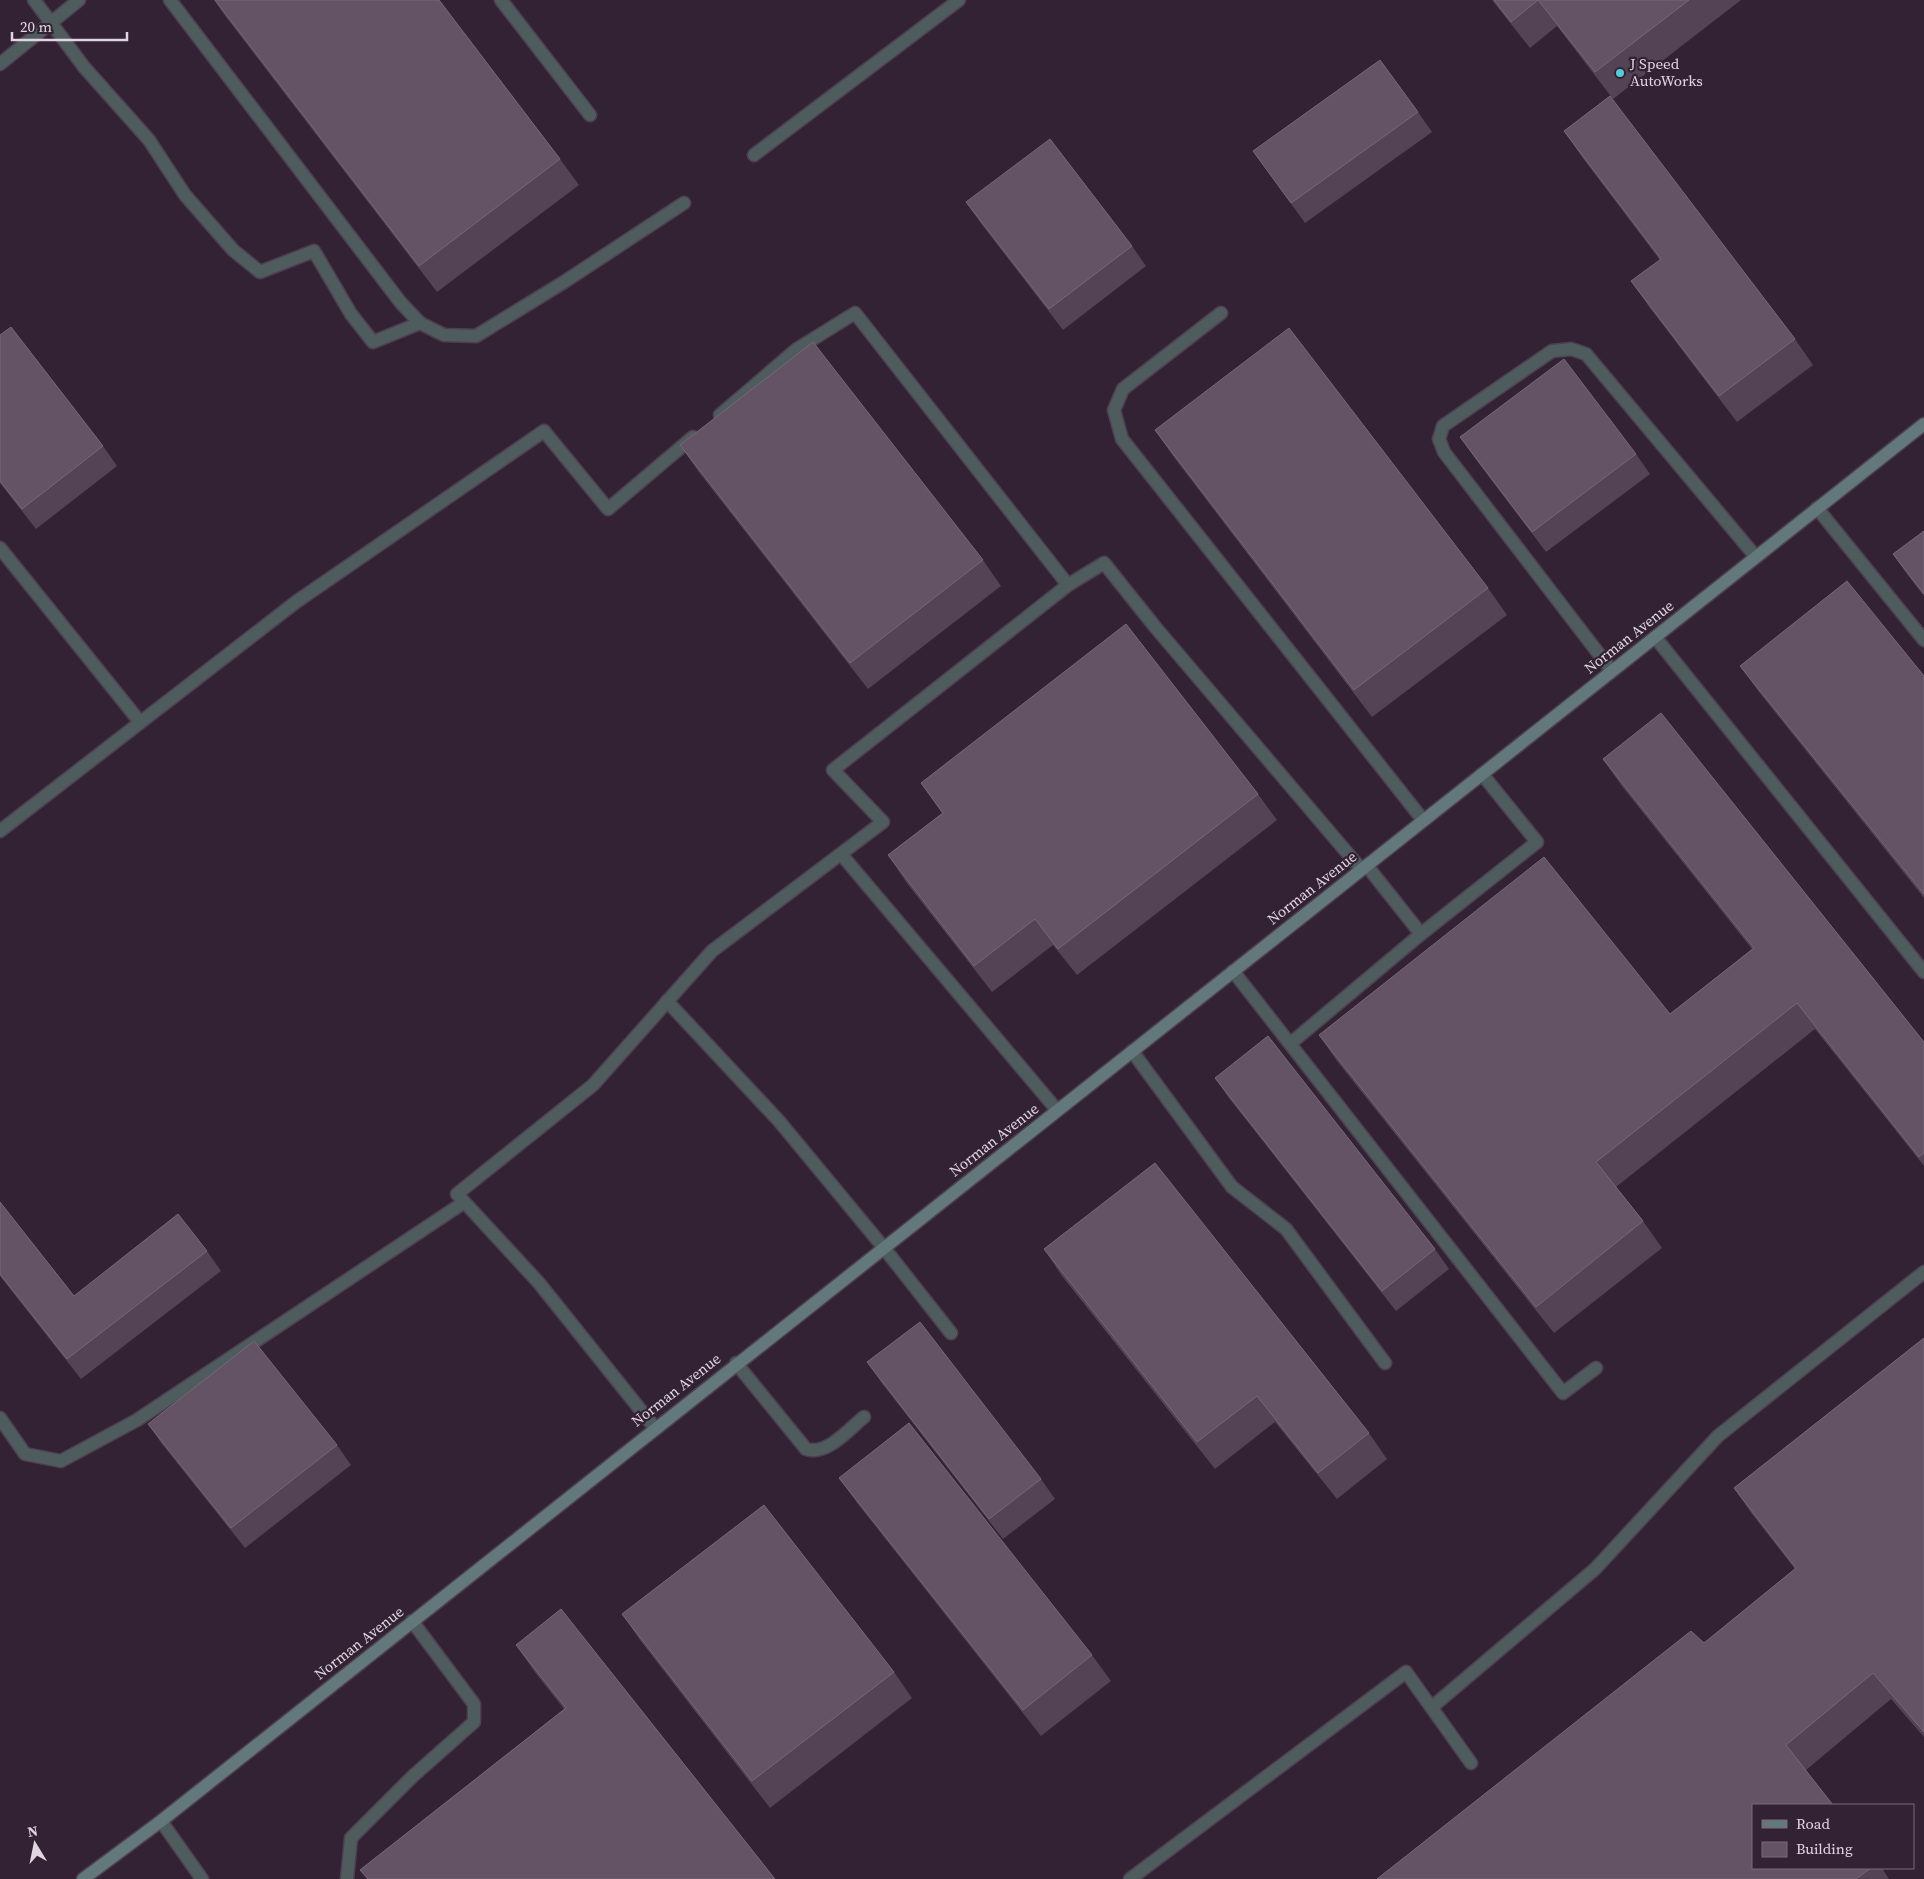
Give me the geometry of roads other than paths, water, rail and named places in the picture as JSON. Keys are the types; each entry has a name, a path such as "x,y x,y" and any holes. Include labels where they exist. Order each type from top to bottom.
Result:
{"street":[{"path":"34,0 84,67 148,140 185,195 232,250 260,272 314,252 350,314 373,342 420,323"},
{"path":"0,64 79,0"},
{"path":"170,0 401,303 420,323 444,335 476,336 564,282 684,203"},
{"path":"500,0 590,115"},
{"path":"754,155 959,0"},
{"path":"0,831 296,602 544,431 608,509 797,349 855,312 1068,585"},
{"path":"1221,313 1123,389 1114,410 1122,439 1423,820"},
{"path":"1612,671 1444,452 1439,439 1443,426 1552,351 1571,349 1586,354 1756,557"},
{"name":"Norman Avenue","path":"83,1879 161,1820 1924,424"},
{"path":"1817,508 1924,640"},
{"path":"0,548 140,722"},
{"path":"655,1428 538,1283 457,1194 593,1085 712,951 883,822 834,770 1068,585 1104,563 1156,628 1421,934"},
{"path":"1655,637 1924,972"},
{"path":"1291,1043 1421,934 1537,842 1482,774"},
{"path":"841,854 882,906 1057,1110"},
{"path":"1233,971 1564,1393 1596,1368"},
{"path":"667,1001 779,1121 884,1248 951,1333"},
{"path":"1132,1051 1232,1187 1286,1229 1385,1363"},
{"path":"0,1418 25,1454 61,1461 138,1420 464,1203"},
{"path":"1432,1707 1594,1569 1718,1436 1924,1272"},
{"path":"736,1364 806,1449 814,1452 824,1449 864,1416"},
{"path":"347,1879 351,1838 413,1776 474,1722 474,1704 412,1621"},
{"path":"1130,1879 1406,1672 1472,1763"},
{"path":"161,1820 202,1879"}],"place":[{"name":"J Speed AutoWorks","path":"1620,73"}]}
